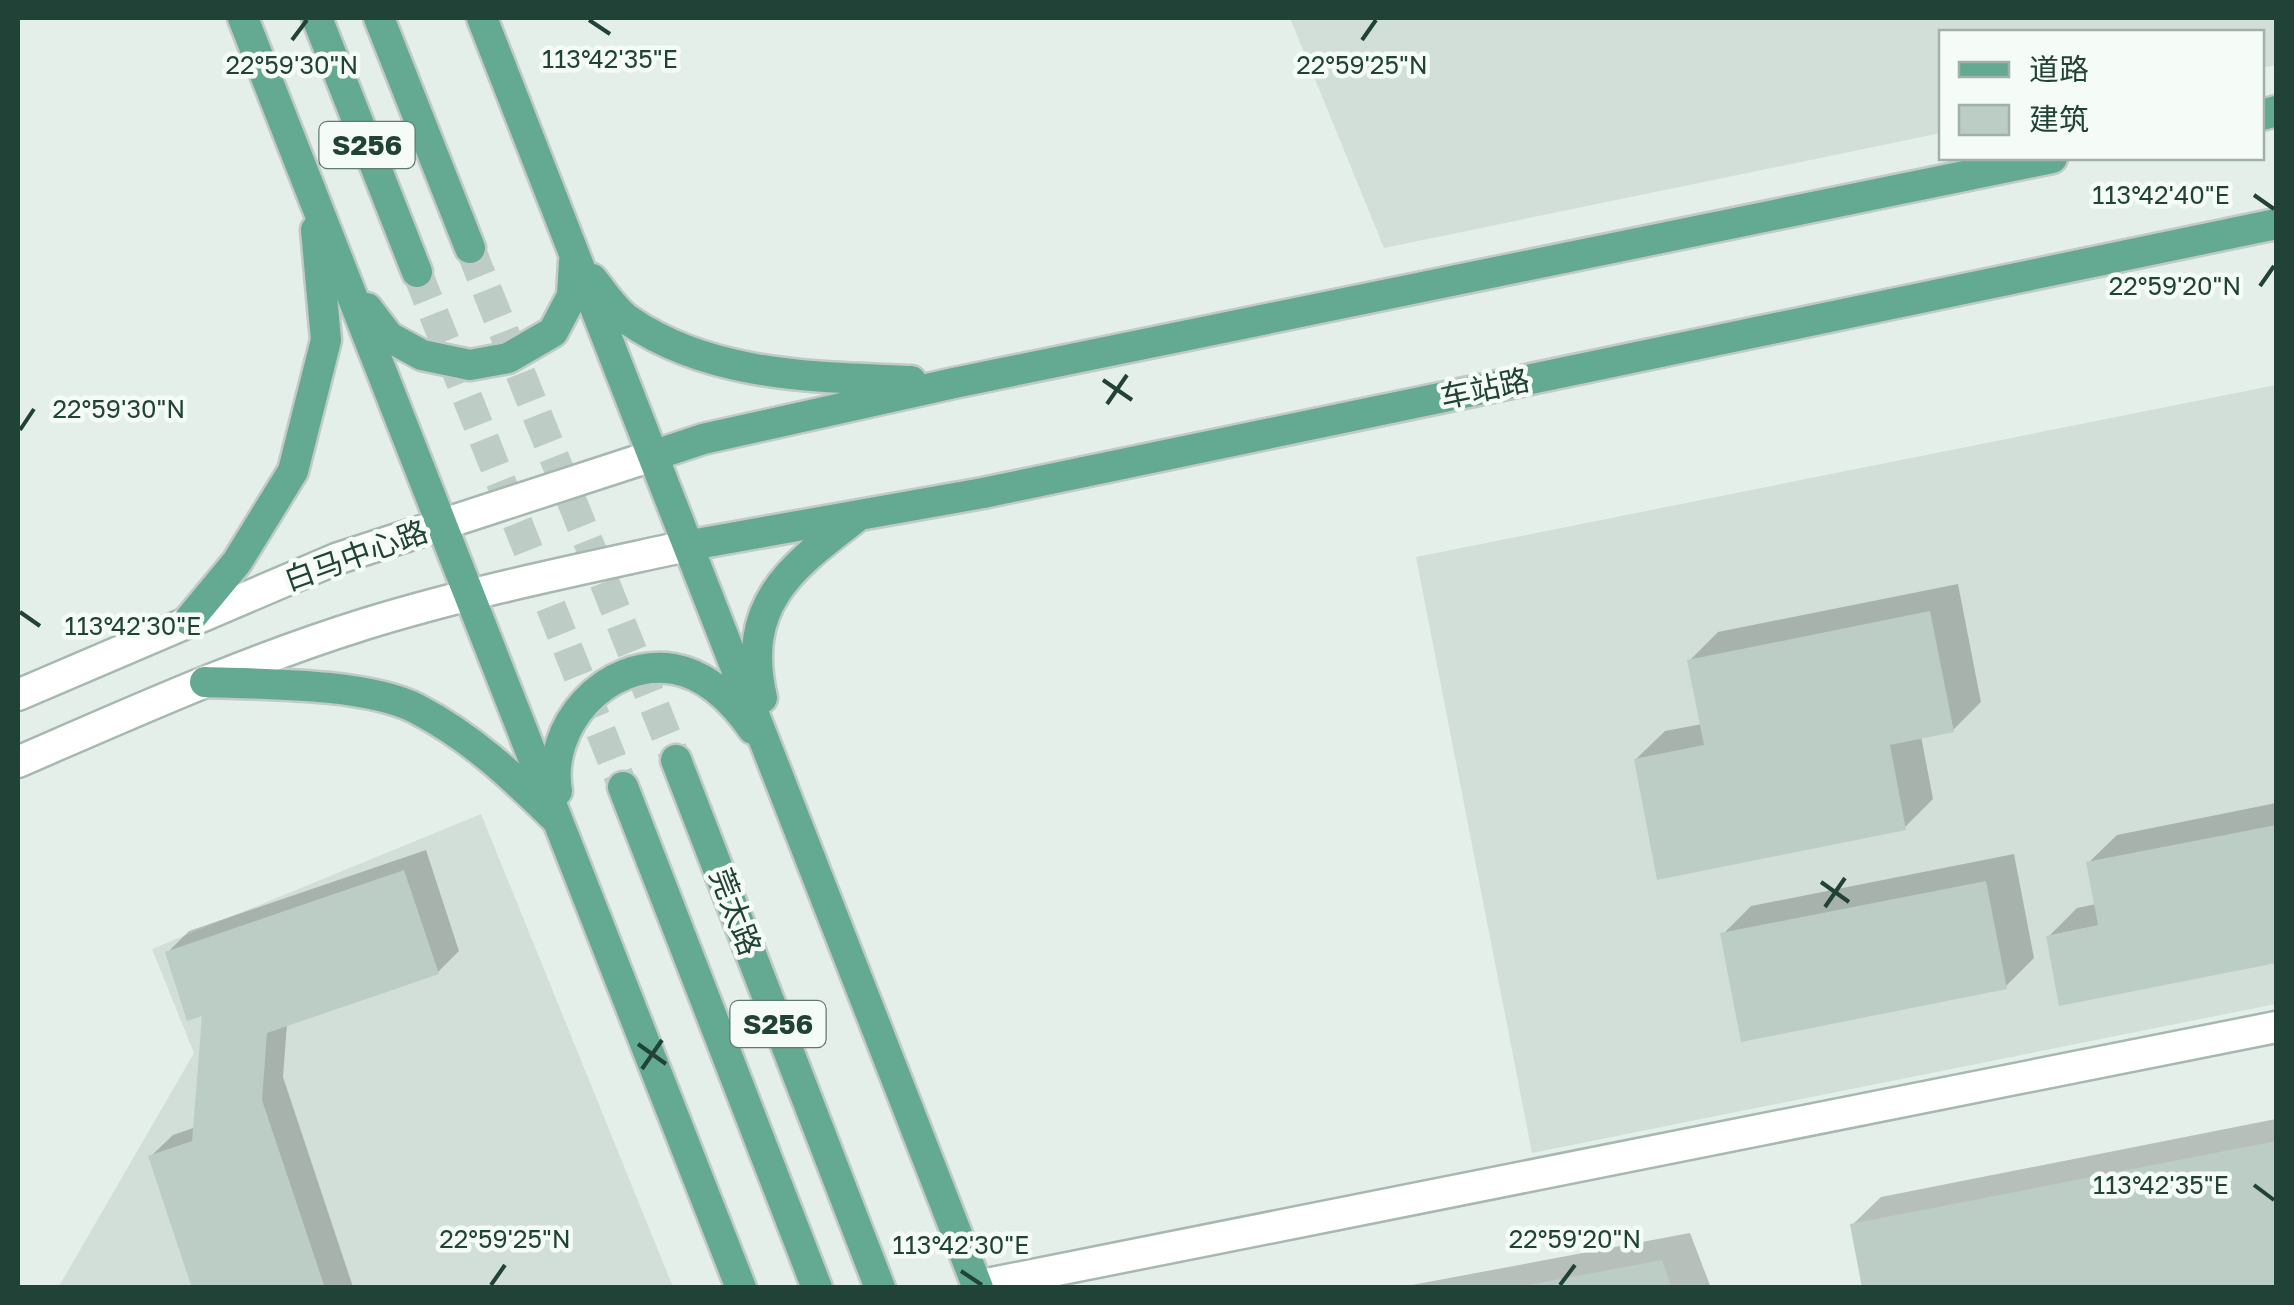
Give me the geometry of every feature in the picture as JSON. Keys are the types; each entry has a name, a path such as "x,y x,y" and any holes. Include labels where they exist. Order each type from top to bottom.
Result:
{"main road":[{"path":"243,18 563,825 741,1288"},
{"name":"S256","path":"318,18 417,272"},
{"name":"S256","path":"379,18 470,248"},
{"path":"482,18 777,765 977,1287"},
{"path":"574,258 624,318 688,355 808,376 954,383 2042,160"},
{"path":"189,620 237,562 293,472 326,340 312,192"},
{"name":"车站路","path":"691,546 856,517 2276,224"},
{"path":"348,284 389,337 422,355 470,364 508,358 553,332 572,296 574,258"},
{"name":"白马中心路","path":"655,455 703,439 954,383"},
{"path":"777,765 757,675 764,611 791,568 856,517"},
{"path":"563,825 553,771 561,734 581,703 614,681 644,669 675,669 715,686 740,710 777,765"},
{"path":"205,682 319,686 414,707 490,755 563,825"},
{"name":"莞太路","path":"676,760 880,1288"},
{"name":"莞太路","path":"624,787 816,1288"}],"street":[{"name":"白马中心路","path":"18,695 336,559 655,455"},
{"path":"18,762 205,682 362,625 471,593 691,546"},
{"path":"977,1287 2276,1027"}],"shaded area":[{"path":"1290,18 2276,18 2276,65 2264,68 2264,30 1939,30 1939,133 1384,248"},
{"path":"2276,385 2276,1004 1532,1153 1416,557"},
{"path":"481,814 673,1287 58,1288 194,1053 152,949"}],"building":[{"path":"1930,611 1954,732 1890,745 1906,830 1657,880 1634,759 1704,745 1687,660"},
{"path":"2276,825 2276,963 2059,1006 2046,936 2098,925 2086,862"},
{"path":"404,870 439,974 267,1033 262,1100 325,1288 192,1288 148,1156 192,1141 202,1016 187,1021 165,952"},
{"path":"1986,881 2007,989 1741,1042 1720,933"},
{"path":"2276,1141 2276,1288 1862,1288 1850,1224"},
{"path":"1662,1260 1672,1288 1523,1288 1523,1286"}],"tunnel":[{"path":"470,248 676,760"},
{"path":"417,272 623,787"}]}
